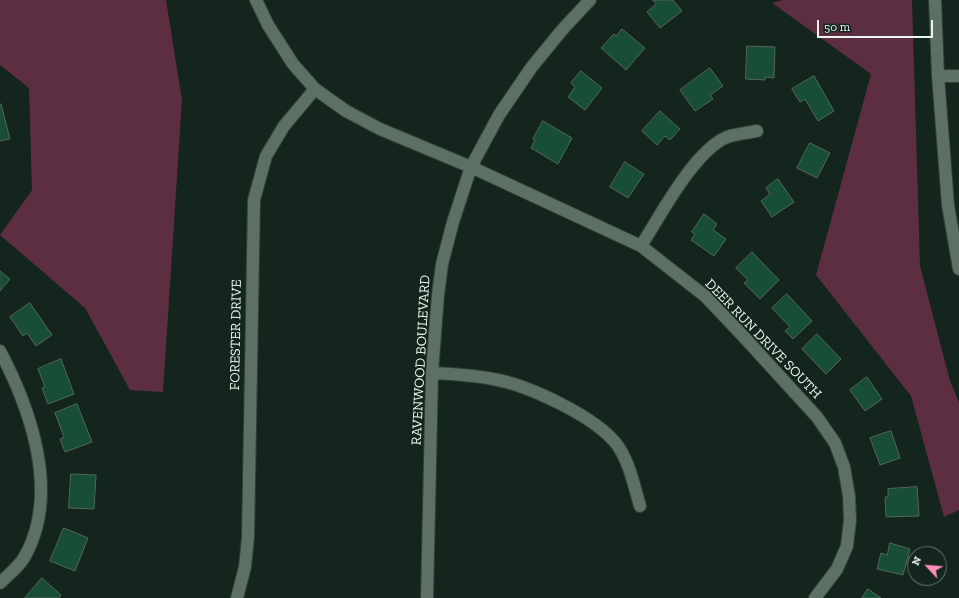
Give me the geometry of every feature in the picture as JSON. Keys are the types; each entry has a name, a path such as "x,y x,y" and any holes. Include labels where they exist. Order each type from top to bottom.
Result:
{"street":[{"name":"DEER RUN DRIVE SOUTH","path":"256,0 268,25 293,64 315,89 346,111 380,129 471,168 641,246 705,296 817,417 835,443 844,467 850,496 850,520 847,546 837,569 815,598"},
{"name":"RAVENWOOD BOULEVARD","path":"427,598 432,373 442,264 453,222 471,168 499,115 531,68 562,30 590,0"},
{"path":"935,0 938,76 948,206 959,269"},
{"path":"938,76 959,76"},
{"name":"FORESTER DRIVE","path":"237,598 245,567 248,537 254,200 266,156 284,126 315,89"},
{"path":"641,246 694,164 708,150 727,137 757,131"},
{"path":"0,351 14,377 25,409 37,454 42,493 40,516 24,558 0,583"},
{"path":"432,373 495,379 526,389 593,422 618,446 629,467 640,506"}],"shaded area":[{"path":"0,0 166,0 182,100 163,392 130,390 85,308 0,235 32,190 29,88 0,65"},
{"path":"783,0 912,0 920,266 950,381 959,402 959,510 944,517 911,396 816,275 871,74 772,3"}],"building":[{"path":"653,0 673,0 682,11 660,28 647,12 656,4"},
{"path":"622,29 645,48 626,70 601,48 614,34 616,36"},
{"path":"747,46 775,47 774,78 765,77 765,80 746,79"},
{"path":"710,68 723,86 710,95 713,99 695,111 680,90"},
{"path":"581,71 602,88 585,110 568,97 575,87 571,83"},
{"path":"814,76 834,111 818,121 805,99 800,102 792,89"},
{"path":"0,104 10,139 0,141"},
{"path":"660,111 680,129 670,140 665,136 657,145 642,131"},
{"path":"543,121 572,138 558,164 531,148 535,140 533,139"},
{"path":"810,143 830,153 817,178 797,168"},
{"path":"625,162 644,174 628,198 610,187"},
{"path":"778,179 794,202 772,217 761,201 770,194 766,188"},
{"path":"704,214 717,224 713,230 726,239 714,256 691,240 695,234 692,232"},
{"path":"752,252 779,280 760,299 744,283 748,280 736,268"},
{"path":"0,271 10,279 0,291"},
{"path":"787,294 812,321 793,339 785,331 790,327 772,308"},
{"path":"30,303 52,335 36,346 27,333 23,336 10,317"},
{"path":"817,334 841,359 826,374 802,349"},
{"path":"61,359 74,394 48,404 42,388 45,387 38,369"},
{"path":"867,377 882,399 865,411 850,390"},
{"path":"77,404 92,442 65,452 60,439 64,437 55,413"},
{"path":"891,431 900,458 880,465 870,438"},
{"path":"71,474 96,475 94,509 69,508"},
{"path":"917,487 919,516 886,517 885,497 888,497 888,489"},
{"path":"64,528 88,538 75,571 50,561"},
{"path":"890,543 907,548 907,560 903,575 877,569 881,553 887,555"},
{"path":"42,578 61,595 59,598 25,598"},
{"path":"868,589 881,598 862,598"}]}
